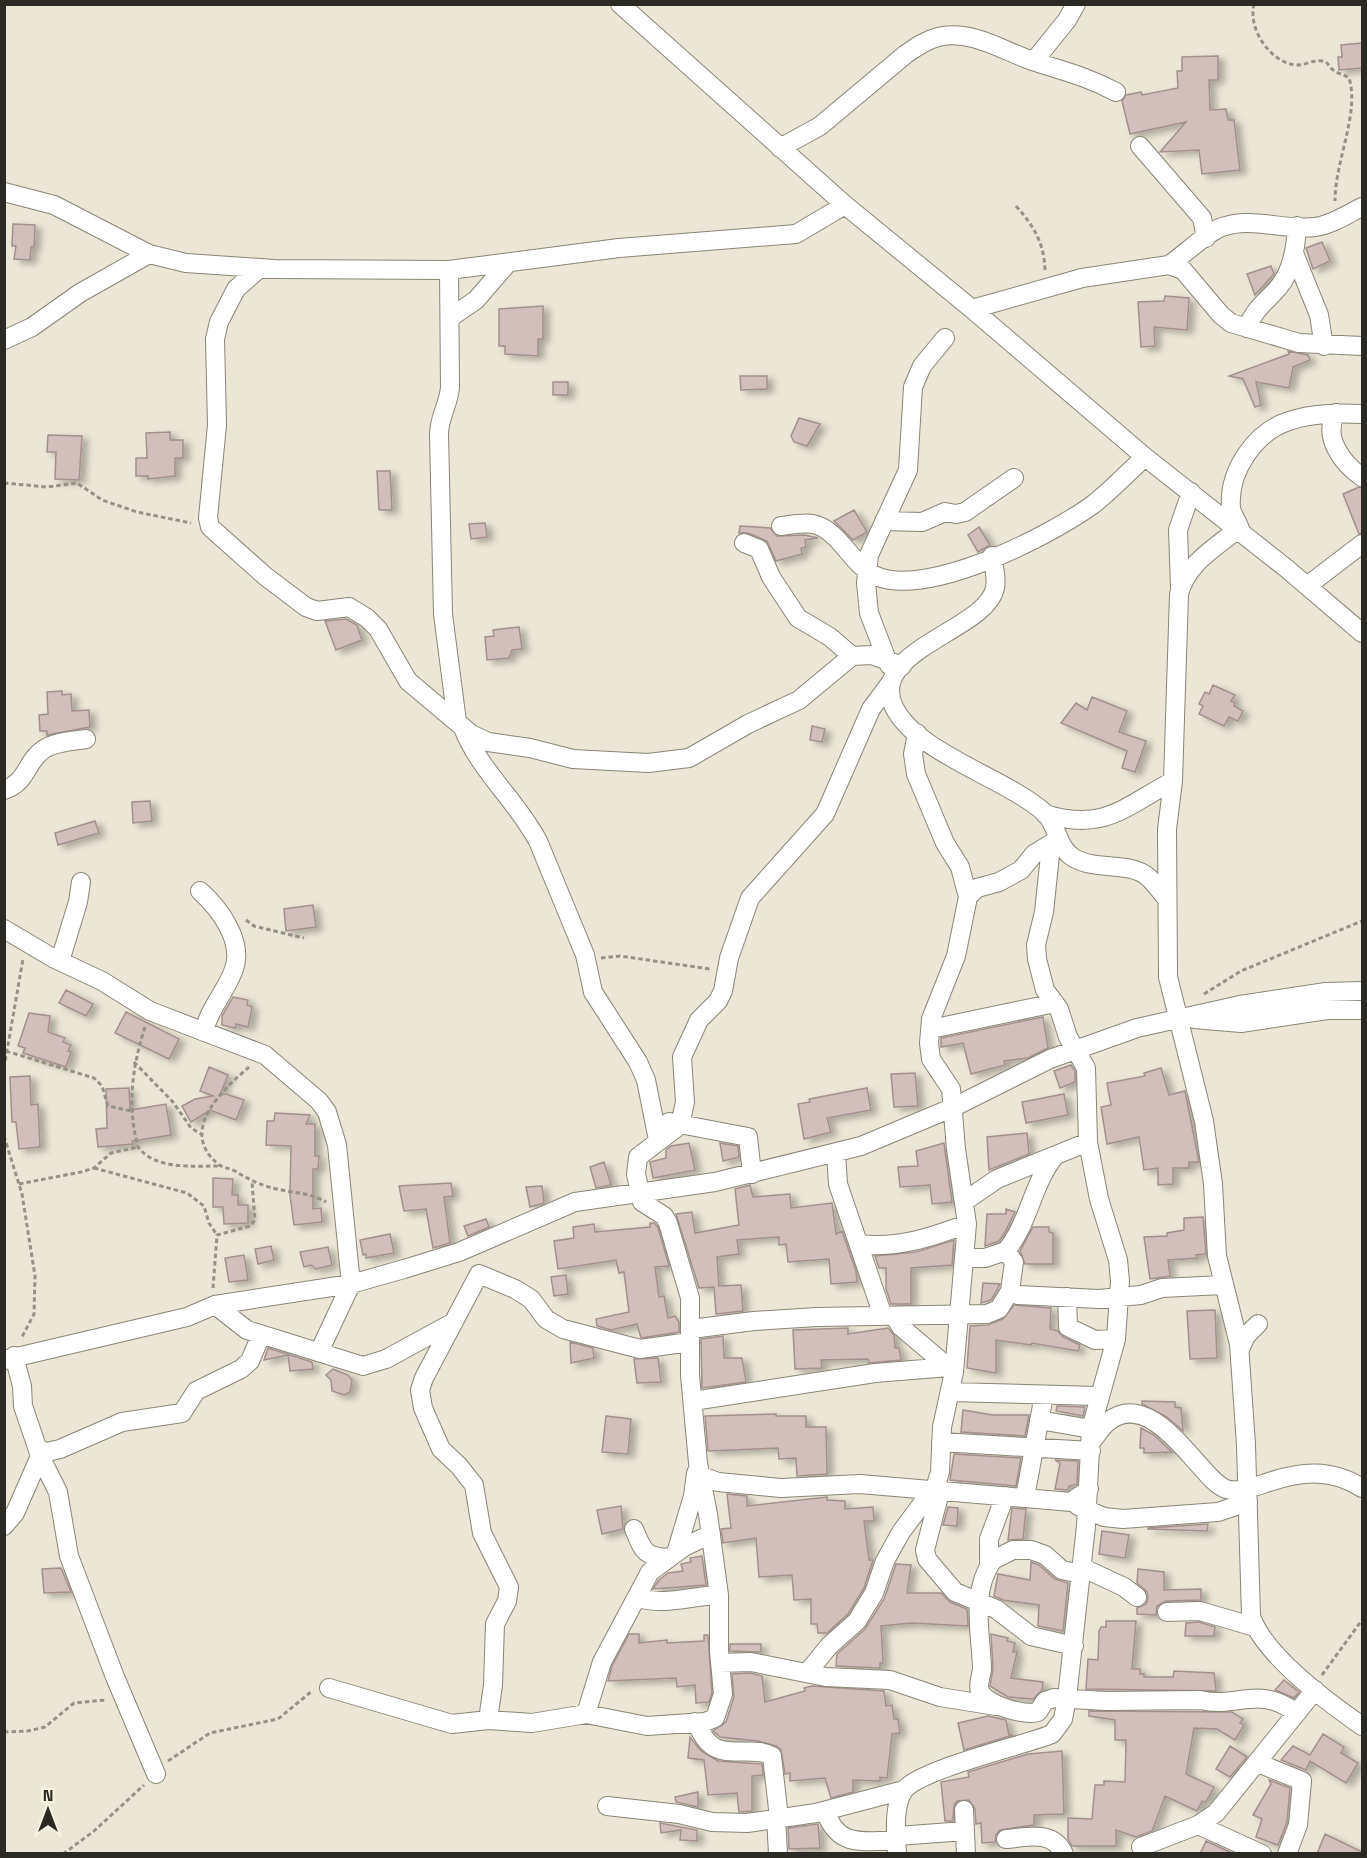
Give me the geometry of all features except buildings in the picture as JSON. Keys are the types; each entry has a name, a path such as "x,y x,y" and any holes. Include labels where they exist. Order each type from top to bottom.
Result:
{"street":[{"path":"620,4 845,205 972,309 1145,457 1240,531 1362,633"},
{"path":"1034,61 1067,20 1076,4"},
{"path":"780,148 820,126 906,54 920,44 938,37 955,35 980,40 1034,61 1079,74 1116,92"},
{"path":"1140,146 1202,218 1206,238"},
{"path":"4,192 54,205 149,254 186,263 260,268 449,270 619,248 796,234 845,205"},
{"path":"972,309 1082,278 1169,265 1225,225 1316,227 1362,207"},
{"path":"1247,328 1255,310 1284,280 1294,253 1297,226"},
{"path":"1294,253 1319,315 1324,346"},
{"path":"4,340 32,327 80,293 149,254"},
{"path":"451,317 476,300 507,264"},
{"path":"1169,265 1183,270 1221,315 1232,323 1281,339 1324,346 1362,346"},
{"path":"260,268 236,289 219,322 215,339 217,406 208,518 210,527 265,576 306,607 317,610 349,607 367,618 378,629 408,681 460,725 488,742 530,748 573,759 648,763 679,760 689,758 748,724 799,700 852,656 863,654 885,658"},
{"path":"449,270 450,397 439,422 443,614 460,725 480,764 529,824 538,841 588,962 593,993 638,1062 646,1080 656,1117 658,1140"},
{"path":"896,675 885,658 869,613 866,571 873,541 908,470 913,387 922,366 945,338"},
{"path":"1336,413 1333,418 1333,444 1355,472 1362,477"},
{"path":"1240,531 1231,508 1238,470 1245,455 1256,442 1288,421 1336,413 1362,414"},
{"path":"782,526 805,524 821,527 833,535 866,571 885,579 914,581 961,569 1037,539 1093,504 1145,457"},
{"path":"884,521 922,522 945,512 956,514 965,512 1014,478"},
{"path":"1191,492 1178,530 1179,594 1173,782 1167,829 1168,977 1209,1146 1214,1235 1222,1285 1240,1349 1248,1495 1251,1616 1255,1628 1313,1689 1362,1726"},
{"path":"1179,594 1187,573 1196,563 1240,531"},
{"path":"744,543 759,549 771,577 798,618 830,637 852,656"},
{"path":"1307,586 1362,544"},
{"path":"329,1688 452,1724 488,1720 532,1723 586,1714 647,1726 710,1721 715,1718 723,1695 719,1595 700,1469 693,1401 690,1298 673,1233 664,1216 642,1202 636,1174 638,1157 680,1125 685,1102 681,1065 685,1049 699,1020 721,996 750,898 825,814 871,709 896,675 929,642 976,612 987,602 995,589 992,556"},
{"path":"896,675 890,693 896,711 917,733 1045,814 1074,822 1104,818 1122,811 1173,782"},
{"path":"917,733 913,754 916,774 942,836 960,867 968,897 956,956 937,999 930,1029 930,1059 951,1089 956,1149 968,1224 950,1392 941,1442 938,1480 926,1542 927,1559 955,1592 1009,1617 1031,1636 1074,1646"},
{"path":"4,790 21,781 27,768 42,750 86,739"},
{"path":"607,1806 730,1824 825,1810 904,1790 931,1774 1052,1734 1063,1719 1074,1646 1081,1571 1079,1507 1089,1489 1091,1441 1098,1396 1116,1339 1120,1296 1118,1260 1099,1199 1088,1142 1086,1068 1055,1004 1045,990 1036,945 1044,912 1054,843 1045,814"},
{"path":"1054,843 1073,858 1084,863 1139,872 1147,876 1166,898"},
{"path":"968,897 977,888 999,882 1021,870 1034,854 1054,843"},
{"path":"60,962 78,902 81,882"},
{"path":"200,891 221,912 231,936 235,961 234,970 207,1017 204,1032"},
{"path":"4,929 60,962 102,981 150,1011 265,1055 302,1084 327,1112 337,1145 342,1214 351,1284 319,1352"},
{"path":"156,1774 121,1692 69,1556 58,1492 40,1453 23,1406 22,1386 9,1358 187,1317 214,1305 351,1284 459,1252 575,1202 677,1189 752,1174 861,1146 954,1107 1050,1059 1137,1028 1177,1017 1326,993 1362,991"},
{"path":"930,1029 1055,1004"},
{"path":"1177,1017 1241,1023 1327,1010 1362,1010"},
{"path":"656,1117 680,1125 748,1137 752,1174"},
{"path":"965,1201 990,1182 1088,1142"},
{"path":"836,1153 838,1184 888,1316 952,1370"},
{"path":"964,1258 986,1258 1006,1251 1029,1210 1038,1180 1054,1157"},
{"path":"859,1244 882,1247 900,1245 968,1224"},
{"path":"488,1720 493,1685 495,1624 507,1601 509,1587 483,1533 474,1485 441,1449 420,1399 424,1378 479,1274 515,1288 531,1299 546,1319 563,1329 640,1349 754,1321 993,1313 999,1309 1010,1291 1014,1262 1006,1251"},
{"path":"1010,1291 1012,1294 1037,1297 1099,1299 1141,1295 1162,1288 1222,1285"},
{"path":"1067,1297 1068,1327 1095,1340 1116,1339"},
{"path":"214,1305 248,1330 353,1365 374,1364 454,1322"},
{"path":"924,1316 927,1347"},
{"path":"1240,1349 1246,1336 1258,1324"},
{"path":"40,1453 60,1449 122,1422 182,1413 196,1391 241,1369 250,1361 261,1335"},
{"path":"693,1401 875,1373 952,1370"},
{"path":"950,1392 1098,1396"},
{"path":"1026,1497 1044,1395"},
{"path":"941,1442 1034,1449 1091,1441 1108,1422 1120,1415 1149,1418 1166,1430 1215,1482 1226,1489 1248,1495"},
{"path":"1039,1420 1091,1441"},
{"path":"4,1526 15,1513 40,1453"},
{"path":"700,1469 718,1482 781,1488 843,1483 1026,1497 1079,1507 1123,1519 1192,1516 1233,1509 1248,1495 1303,1473 1343,1477 1362,1488"},
{"path":"672,1555 700,1469"},
{"path":"807,1673 829,1646 857,1621 874,1593 885,1561 936,1491"},
{"path":"1001,1707 980,1691 982,1665 977,1629 979,1603 989,1564 989,1539 1005,1496"},
{"path":"634,1528 645,1552 650,1556 672,1555"},
{"path":"586,1714 602,1662 650,1572 672,1555 711,1534"},
{"path":"989,1564 998,1556 1022,1549 1045,1555 1062,1570 1081,1571 1124,1587 1137,1597"},
{"path":"641,1590 645,1552"},
{"path":"641,1590 670,1602 689,1597 719,1595"},
{"path":"1167,1612 1200,1611 1255,1628"},
{"path":"720,1663 751,1662 826,1677 890,1680 940,1697 1034,1713 1049,1698 1106,1701 1200,1700 1213,1703 1247,1697 1277,1701 1297,1713"},
{"path":"1141,1847 1198,1825 1216,1813 1258,1763 1313,1689"},
{"path":"695,1722 712,1745 731,1751 761,1752 772,1756 778,1854"},
{"path":"1258,1763 1302,1781 1298,1825 1286,1853"},
{"path":"897,1844 899,1803 904,1790"},
{"path":"825,1810 837,1834 861,1841 897,1844 965,1831"},
{"path":"964,1810 966,1854"},
{"path":"1198,1825 1241,1849 1262,1854"},
{"path":"1006,1839 1032,1837 1057,1841 1064,1854"}],"path":[{"path":"1254,4 1251,15 1257,31 1274,55 1293,64 1326,62 1333,70 1347,76 1351,81 1352,110 1337,173 1335,220"},
{"path":"1016,206 1030,221 1042,244 1046,288"},
{"path":"4,483 47,487 77,483 94,497 137,512 210,527"},
{"path":"239,913 254,926 304,938"},
{"path":"1201,997 1241,971 1362,921"},
{"path":"4,1068 20,987 23,957 34,948"},
{"path":"588,962 620,956 694,965 726,974"},
{"path":"150,1011 134,1062 132,1111 138,1147 151,1158 170,1164 221,1166"},
{"path":"6,1051 94,1078 102,1086 108,1106 132,1111"},
{"path":"265,1055 217,1098 208,1112 201,1134 207,1153 221,1166 252,1182 321,1199 342,1214"},
{"path":"134,1062 173,1102 191,1128 201,1134"},
{"path":"4,1136 19,1184 30,1238 35,1307 27,1330 13,1347 9,1358"},
{"path":"19,1184 62,1178 94,1168 111,1153 138,1147"},
{"path":"94,1168 187,1193 204,1206 209,1224 217,1235 213,1263 214,1305"},
{"path":"217,1235 250,1226 255,1220 252,1182"},
{"path":"1313,1689 1362,1620"},
{"path":"63,1854 100,1826 199,1738 224,1729 278,1719 312,1691 329,1688"},
{"path":"4,1732 28,1731 45,1727 74,1704 106,1700 121,1692"}]}
